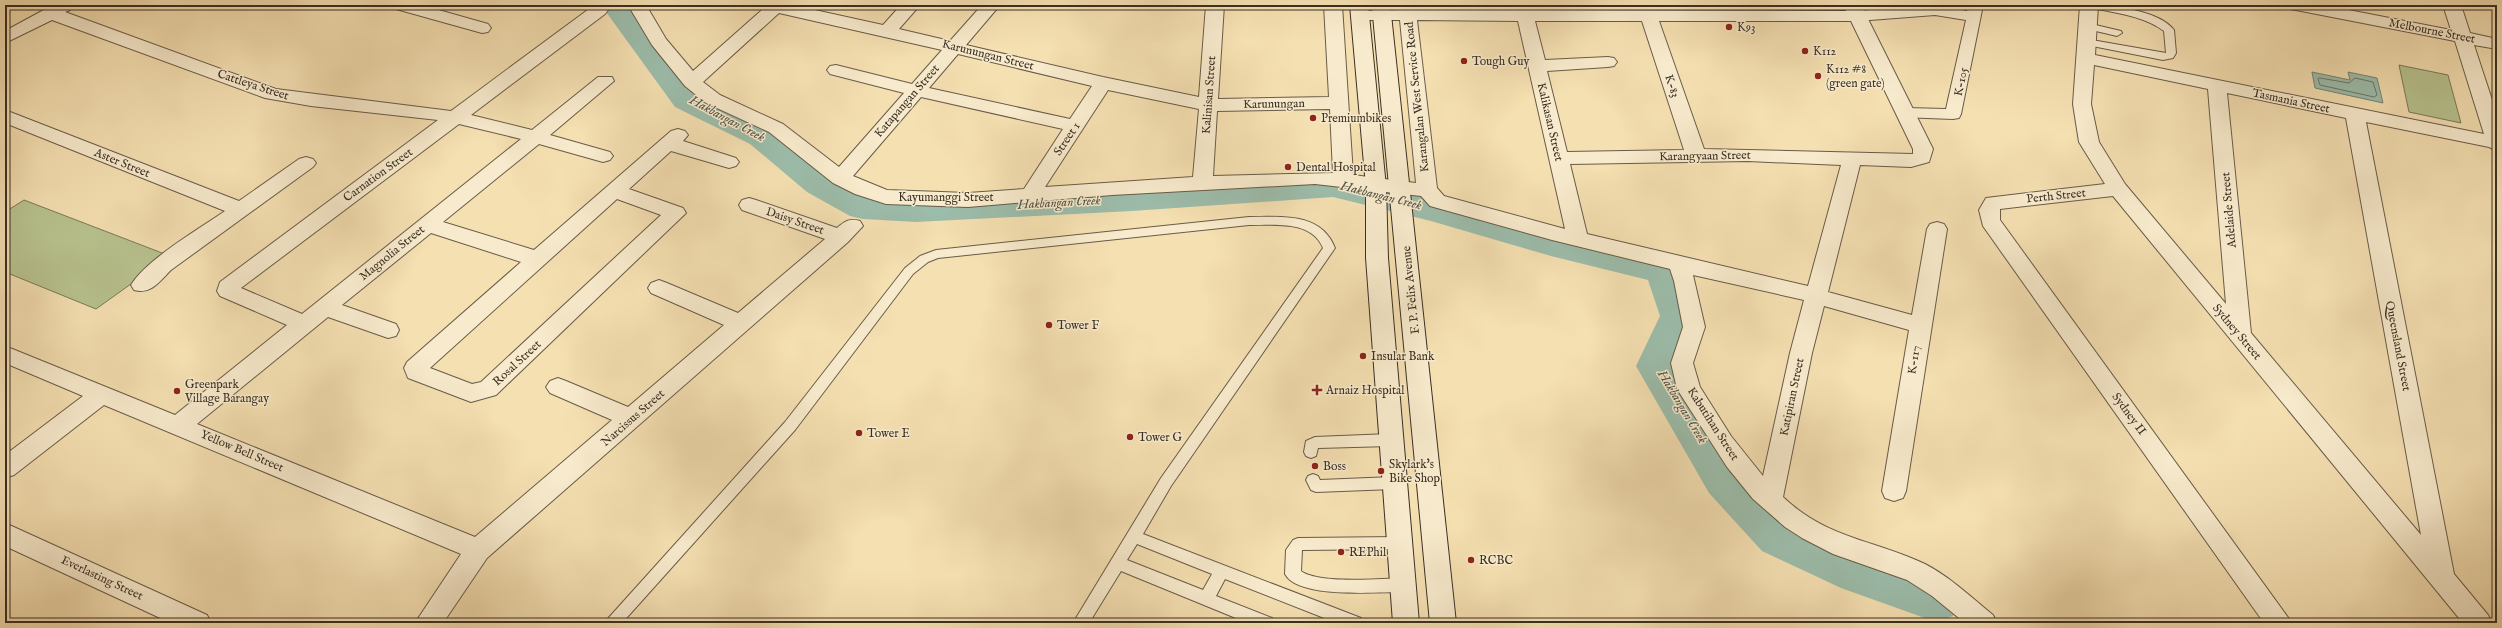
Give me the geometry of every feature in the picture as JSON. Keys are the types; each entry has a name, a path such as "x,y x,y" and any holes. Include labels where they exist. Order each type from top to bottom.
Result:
{"street":[{"path":"402,5 482,28"},
{"name":"Kayumanggi Street","path":"637,5 658,41 692,82 713,99 776,128 840,178 862,189 886,197 968,200 1203,184 1343,178 1376,187"},
{"path":"887,31 911,5"},
{"name":"Katapangan Street","path":"840,178 991,5"},
{"name":"Kalinisan Street","path":"1203,184 1215,5"},
{"path":"1333,5 1343,178"},
{"name":"Melbourne Street","path":"2296,5 2332,8 2497,44"},
{"path":"2452,5 2497,144"},
{"path":"692,82 774,6"},
{"name":"Karunungan Street","path":"774,6 887,31 1103,83 1209,105"},
{"path":"5,38 58,9"},
{"name":"Cattleya Street","path":"58,9 272,94 308,101 428,113 456,118 535,137"},
{"name":"Carnation Street","path":"305,324 228,291 228,287 599,10"},
{"path":"1406,623 1393,483 1376,247 1376,187 1359,10 1524,10 1649,16 1855,10 1975,11"},
{"name":"F. P. Felix Avenue","path":"1381,10 1407,247 1443,623"},
{"name":"Karangalan West Service Road","path":"1408,10 1427,190"},
{"name":"Kalikasan Street","path":"1524,10 1577,238"},
{"path":"1855,10 1906,113"},
{"name":"K-105","path":"1906,113 1953,114 1975,11"},
{"name":"K-83","path":"1649,16 1696,156"},
{"name":"Tasmania Street","path":"2088,27 2217,86 2497,144"},
{"name":"Sydney Street","path":"2088,27 2082,104 2089,142 2118,189 2479,623"},
{"path":"1537,66 1608,62"},
{"path":"836,70 916,91 1076,126"},
{"name":"Magnolia Street","path":"179,425 426,224 605,81"},
{"name":"Street 1","path":"1030,195 1103,83"},
{"name":"Adelaide Street","path":"2217,86 2240,335"},
{"name":"Karunungan","path":"1209,105 1338,103"},
{"name":"Karangyaan Street","path":"1559,158 1748,155 1911,161 1922,158 1923,149 1906,113"},
{"name":"Queensland Street","path":"2355,114 2442,579"},
{"name":"Aster Street","path":"5,116 239,210"},
{"path":"535,137 603,156"},
{"name":"Rosal Street","path":"614,191 676,213 488,390 471,393 416,372 415,368 614,191 673,139 728,162"},
{"name":"Katipiran Street","path":"1770,500 1815,294 1852,158"},
{"path":"142,285 163,265 306,163"},
{"path":"1376,187 1401,190 1427,190 1437,201 1678,264 1815,294 1920,325"},
{"name":"Perth Street","path":"1993,203 2118,189"},
{"name":"Sydney II","path":"1993,203 1989,210 1990,221 2279,623"},
{"name":"Daisy Street","path":"749,205 847,231"},
{"path":"426,224 538,259"},
{"name":"K-117","path":"1894,491 1920,325 1937,229"},
{"name":"Narcissus Street","path":"428,623 478,550 632,419 847,231"},
{"path":"1376,247 1407,247"},
{"name":"Kabutihan Street","path":"1678,264 1685,281 1694,327 1682,363 1689,389 1742,470 1770,500 1793,519 1835,542 1904,567 1926,578 1984,623"},
{"path":"659,288 742,323"},
{"path":"325,307 388,330"},
{"name":"Yellow Bell Street","path":"5,354 103,393 478,550"},
{"path":"1384,363 1418,364"},
{"path":"558,386 632,419"},
{"path":"5,468 103,393"},
{"name":"Everlasting Street","path":"5,534 198,623"}],"lane":[{"path":"2152,20 2165,26 2169,30 2171,53 2170,56 2163,57 2088,27 2152,20"},
{"path":"2088,27 2117,32"},
{"path":"612,623 790,426 899,283 909,271 924,259 936,254 1249,221 1282,222 1313,227 1322,232 1328,240 1329,248 1166,482 1135,537 1081,623"},
{"path":"1311,452 1311,445 1315,443 1390,440"},
{"path":"1313,480 1316,486 1393,483"},
{"path":"1135,537 1353,623"},
{"path":"1399,543 1298,544 1294,550 1294,574 1301,580 1322,584 1403,585"},
{"path":"1118,563 1266,623"},
{"path":"1206,599 1221,571"}],"green space":[{"path":"2399,65 2448,75 2461,123 2409,112"},
{"path":"24,200 170,256 96,309 5,272 5,212"}],"water":[{"path":"2312,72 2350,80 2348,72 2377,78 2383,103 2315,88"}],"waterway":[{"name":"Hakbangan Creek","path":"617,5 687,100 762,136 820,184 863,207 916,210 1132,199 1334,185 1376,197 1434,209 1551,243 1664,271 1680,316 1657,366 1725,480 1778,537 1858,574 1936,601"},
{"name":"Hakbangan Creek","path":"1936,601 1950,609"}],"place":[{"name":"K93","path":"1729,27"},
{"name":"K112","path":"1805,51"},
{"name":"Tough Guy","path":"1464,61"},
{"name":"K112 #8 (green gate)","path":"1818,76"},
{"name":"Premiumbikes","path":"1313,118"},
{"name":"Dental Hospital","path":"1288,167"},
{"name":"Tower F","path":"1049,325"},
{"name":"Insular Bank","path":"1363,356"},
{"name":"Arnaiz Hospital","path":"1317,390"},
{"name":"Greenpark Village Barangay","path":"177,391"},
{"name":"Tower E","path":"859,433"},
{"name":"Tower G","path":"1130,437"},
{"name":"Boss","path":"1315,466"},
{"name":"Skylark's Bike Shop","path":"1381,471"},
{"name":"REPhil","path":"1341,552"},
{"name":"RCBC","path":"1471,560"}]}
